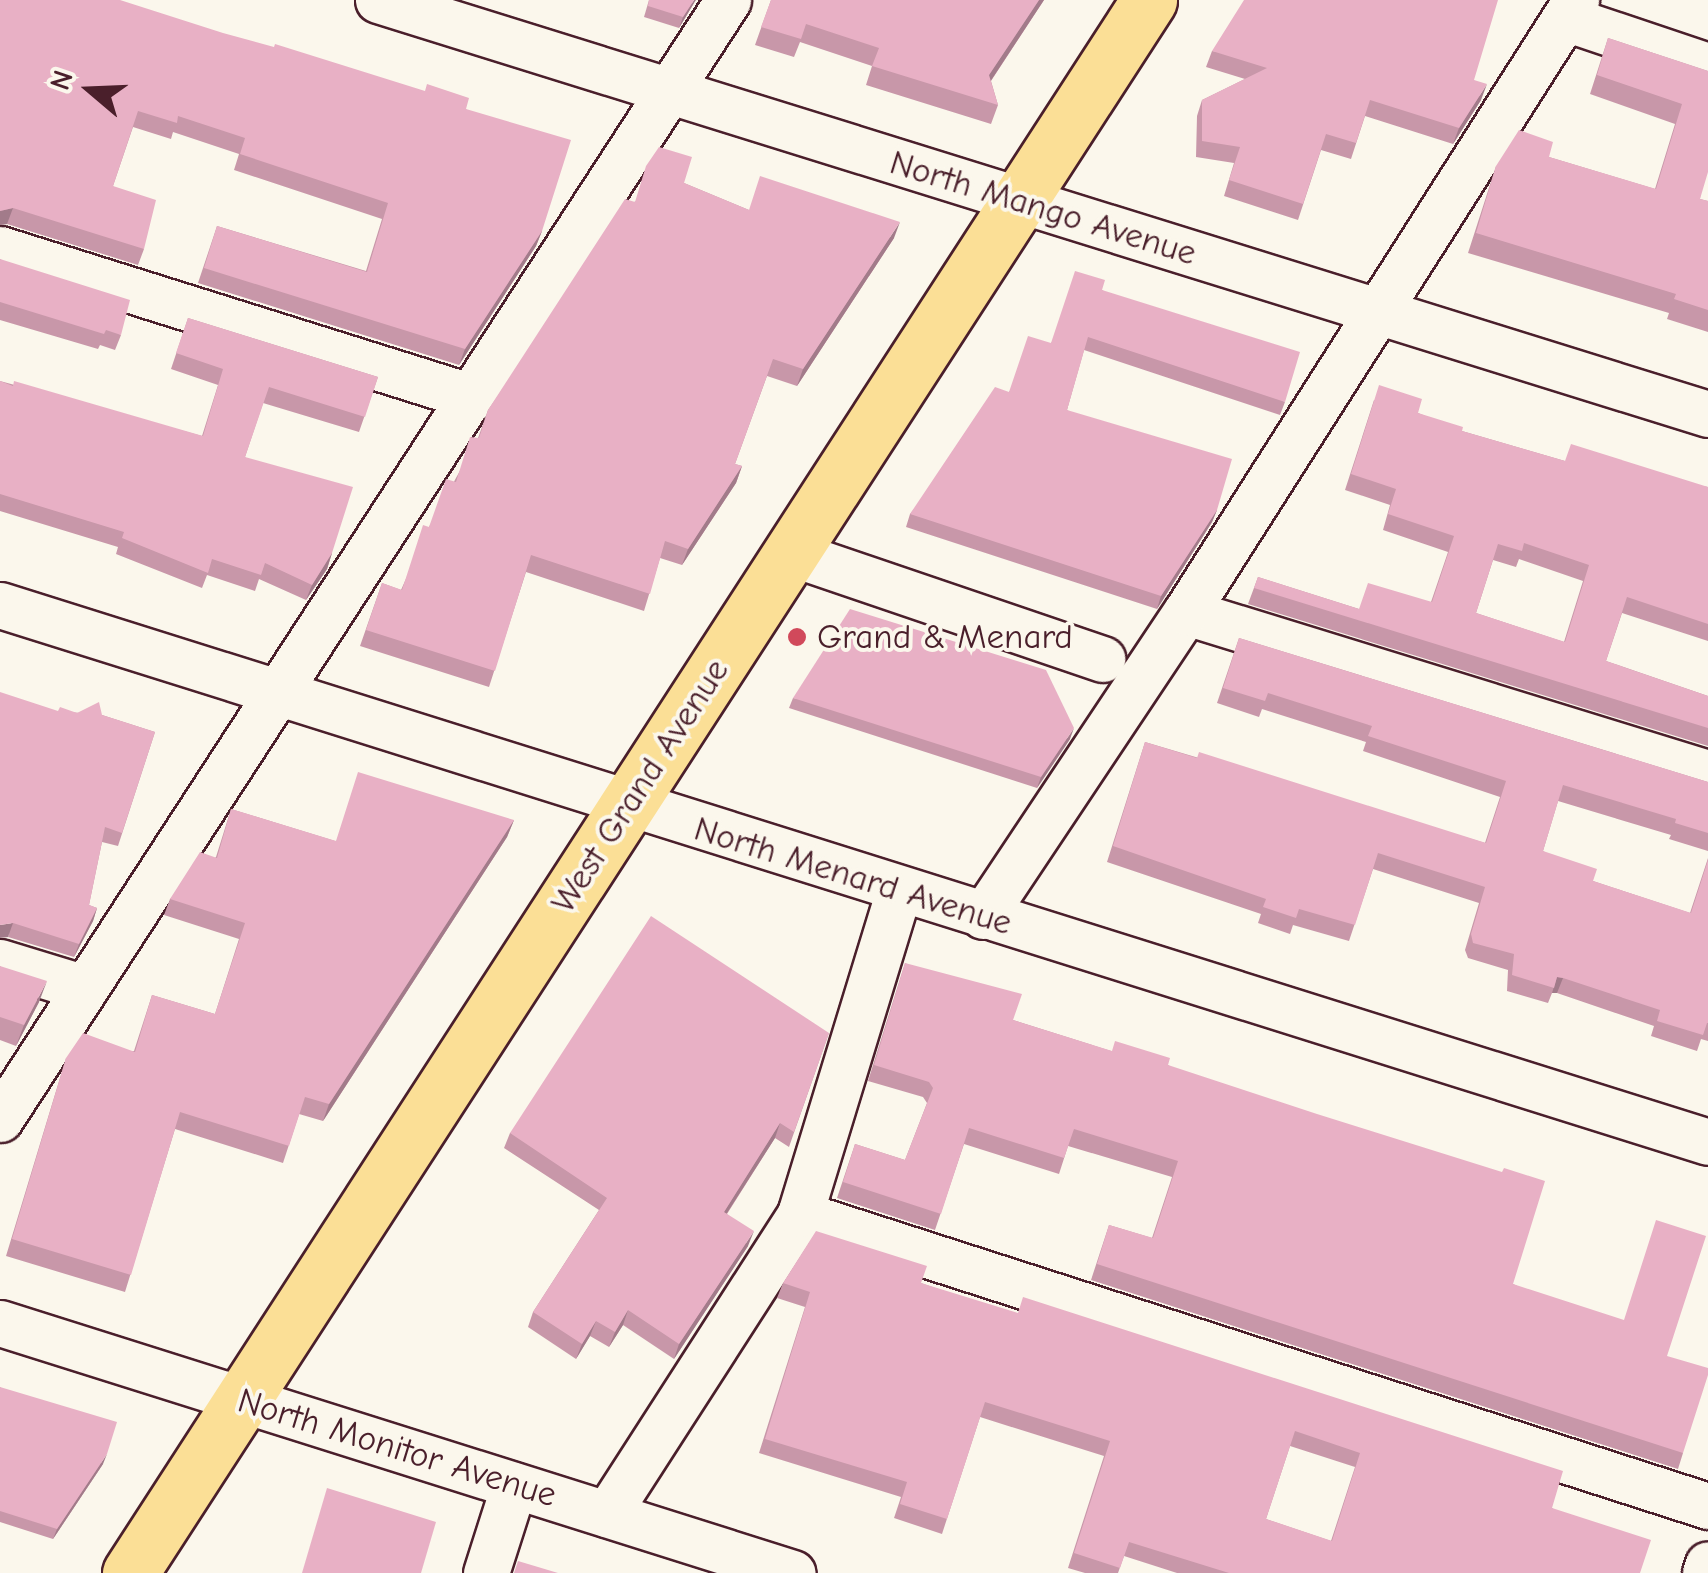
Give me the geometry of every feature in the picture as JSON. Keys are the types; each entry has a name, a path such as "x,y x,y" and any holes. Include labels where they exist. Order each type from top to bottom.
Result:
{"main road":[{"name":"West Grand Avenue","path":"130,1573 1149,0"}],"street":[{"path":"0,1120 728,0"},
{"name":"North Mango Avenue","path":"397,3 669,92 1708,414"},
{"path":"984,916 1186,612 1571,9 1708,66"},
{"path":"0,249 472,398"},
{"path":"791,553 1102,659"},
{"name":"North Menard Avenue","path":"0,605 627,806 1708,1142"},
{"path":"1186,612 1708,773"},
{"path":"607,1514 800,1214 899,890"},
{"path":"0,962 84,988"},
{"path":"800,1214 1708,1506"},
{"name":"North Monitor Avenue","path":"0,1323 794,1573"},
{"path":"486,1573 514,1485"},
{"path":"1705,1573 1708,1564"}],"building":[{"path":"0,0 120,0 425,91 427,84 469,98 466,109 571,140 542,231 465,349 204,268 217,226 367,272 388,203 240,154 245,138 178,116 177,123 138,111 113,186 156,200 144,249 13,208 0,211"},
{"path":"649,0 694,0 683,17 648,6"},
{"path":"771,0 1039,0 989,75 998,105 872,66 879,48 806,24 801,39 761,27"},
{"path":"1244,0 1498,0 1474,80 1487,84 1459,128 1370,100 1356,143 1326,134 1303,204 1229,180 1240,147 1202,141 1202,100 1267,68 1212,51"},
{"path":"1608,38 1708,71 1708,172 1700,199 1708,201 1708,310 1674,299 1676,294 1476,233 1496,166 1519,130 1553,142 1549,157 1656,189 1682,104 1597,75"},
{"path":"659,147 692,157 684,183 749,210 760,176 900,222 803,369 773,359 735,464 742,466 688,549 665,541 650,594 531,555 495,671 366,630 382,583 402,590 423,525 429,527 446,479 456,482 470,437 479,438 488,410 625,199 635,202 646,166"},
{"path":"0,259 130,300 121,335 106,330 104,334 0,302"},
{"path":"1075,271 1105,280 1102,290 1300,352 1285,402 1088,337 1067,410 1232,459 1217,510 1161,596 910,514 995,387 1009,392 1028,336 1051,343"},
{"path":"188,318 378,377 365,417 269,387 245,457 353,487 332,553 312,585 265,563 261,575 212,559 208,573 122,538 124,532 0,494 0,381 13,386 14,381 203,436 223,369 176,353"},
{"path":"1379,385 1422,399 1418,413 1463,427 1462,431 1565,461 1571,444 1708,487 1708,624 1627,597 1606,661 1708,696 1708,728 1254,588 1258,577 1359,609 1368,583 1432,602 1454,536 1388,514 1396,489 1351,474","holes":["1524,543 1589,565 1565,642 1476,613 1498,544 1522,551"]},
{"path":"850,609 1046,670 1074,728 1041,777 793,698"},
{"path":"1239,638 1708,782 1708,833 1675,823 1676,819 1563,785 1543,851 1597,869 1593,881 1691,913 1708,860 1708,1023 1703,1035 1657,1021 1660,1010 1563,978 1557,977 1554,988 1512,975 1514,954 1473,943 1471,934 1485,887 1378,853 1355,925 1299,909 1296,918 1263,907 1266,899 1113,846 1145,742 1197,758 1199,752 1486,843 1506,781 1368,736 1372,726 1268,693 1265,701 1223,688"},
{"path":"0,692 58,711 60,707 77,713 99,702 102,715 155,732 122,833 105,827 89,905 97,908 79,944 13,923 0,925"},
{"path":"358,772 514,820 329,1104 305,1097 289,1146 180,1112 131,1275 12,1239 66,1058 83,1033 135,1052 152,995 215,1014 245,923 170,899 200,852 217,858 231,809 336,841"},
{"path":"651,916 829,1033 794,1132 780,1123 724,1212 754,1231 679,1344 628,1310 615,1332 596,1321 582,1344 533,1312 607,1198 510,1133"},
{"path":"905,963 1022,994 1013,1020 1112,1051 1115,1041 1170,1058 1168,1065 1317,1114 1502,1172 1504,1168 1545,1181 1513,1284 1624,1320 1656,1220 1706,1236 1667,1356 1708,1368 1683,1453 1097,1264 1109,1225 1153,1238 1178,1161 1074,1129 1064,1158 969,1128 941,1214 843,1182 855,1144 905,1160 933,1088 929,1082 874,1065"},
{"path":"0,966 47,981 24,1025 0,1017"},
{"path":"816,1231 927,1266 921,1283 1018,1313 1023,1297 1563,1471 1552,1508 1651,1540 1640,1573 1229,1573 1129,1542 1120,1568 1074,1553 1110,1441 985,1402 947,1519 900,1504 907,1482 765,1439 810,1292 783,1283","holes":["1295,1431 1360,1453 1332,1541 1266,1519"]},
{"path":"0,1387 117,1422 107,1454 57,1529 0,1511"},
{"path":"327,1488 436,1522 421,1573 302,1573"},
{"path":"518,1561 558,1573 514,1573"}],"place":[{"name":"Grand & Menard","path":"797,637"}]}
